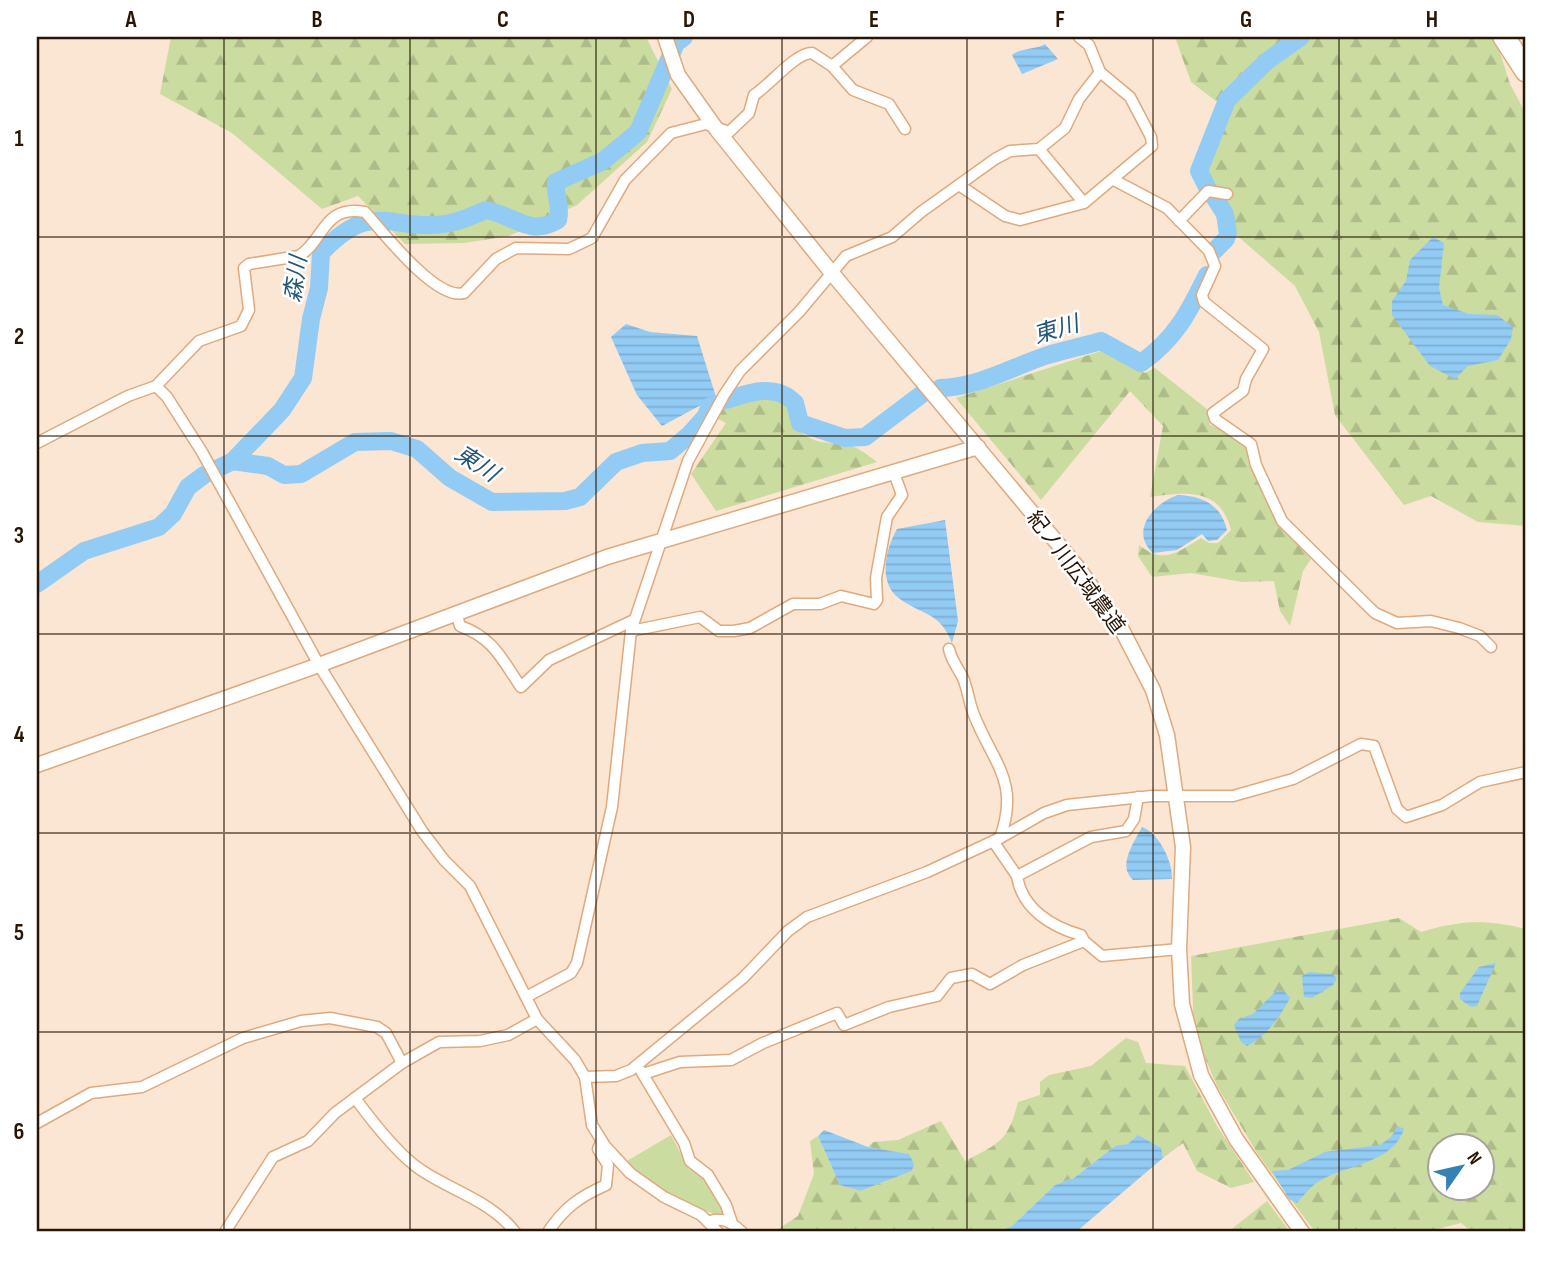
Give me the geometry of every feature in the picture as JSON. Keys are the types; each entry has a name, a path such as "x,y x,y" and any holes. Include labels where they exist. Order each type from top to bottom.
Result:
{"highway":[{"path":"1504,37 1526,71"}],"street":[{"name":"紀ノ川広域農道","path":"665,37 678,75 717,131 1079,569 1122,630 1153,690 1167,735 1183,848 1180,949 1182,1004 1200,1075 1236,1139 1302,1232"},
{"path":"832,66 867,37"},
{"path":"959,185 1015,220 1084,203 1114,180 1153,142 1130,97 1100,72 1088,45 1079,37"},
{"path":"37,443 128,396 156,386 199,341 241,326 249,310 244,268 249,264 299,256 305,252 326,221 344,213 355,210 365,212 433,282 459,295 496,259 516,248 569,248 592,238 617,191 650,158 663,139 671,133 706,124 717,131 729,132 749,113 751,98 804,54 812,53 832,66 853,90 889,104 905,129"},
{"path":"526,997 570,973 577,963 612,807 633,625 688,461 724,395 740,372 799,312 846,256 902,231 921,212 1010,151 1039,149 1065,128 1079,99 1100,72"},
{"path":"1039,149 1084,203"},
{"path":"1114,180 1160,202 1213,258 1215,266 1202,295 1204,302 1263,349 1246,379 1243,391 1213,413 1215,419 1251,444 1256,465 1282,521 1346,588 1365,600 1384,619 1397,623 1431,621 1459,628 1480,636 1492,647"},
{"path":"1179,221 1208,191 1227,194"},
{"path":"156,386 167,397 320,665 422,831 444,860 470,886 537,1020 576,1060 585,1077 592,1125 602,1141 630,1173 664,1197 709,1222 718,1232"},
{"path":"37,765 320,665 456,612 660,541 978,447"},
{"path":"456,612 460,626 477,632 499,650 521,687 549,660 633,625 700,617 719,631 734,631 750,628 793,604 820,604 841,596 874,604 877,600 876,578 887,517 902,495 894,473"},
{"path":"949,649 973,713 993,756 1002,766 1008,811 996,840"},
{"path":"640,1070 743,978 788,931 807,917 928,872 1067,805 1138,797 1233,796 1293,779 1361,744 1374,746 1397,809 1406,817 1442,805 1480,782 1526,772"},
{"path":"1017,876 1091,837 1126,831 1134,819 1138,797"},
{"path":"996,840 1017,876 1019,890 1040,915 1061,929 1082,935 1084,942 1102,956 1180,949"},
{"path":"585,1077 616,1076 680,1062 731,1060 763,1042 837,1013 844,1026 890,1007 937,996 951,978 972,974 990,984 1023,965 1084,942"},
{"path":"37,1123 91,1093 142,1087 243,1038 301,1021 330,1018 377,1027 386,1032 402,1063"},
{"path":"225,1232 273,1157 308,1141 335,1113 402,1063 439,1042 480,1041 508,1035 537,1020"},
{"path":"640,1070 684,1143 691,1161 708,1175 726,1205 732,1223"},
{"path":"355,1098 372,1121 418,1169 492,1207 515,1232"},
{"path":"548,1232 562,1210 580,1196 606,1185 608,1165 598,1149 602,1141"},
{"path":"709,1222 718,1219 732,1223 742,1232"}],"green space":[{"path":"171,37 646,37 672,89 647,142 577,205 509,236 464,243 405,244 358,196 322,209 232,133 160,94"},
{"path":"1175,37 1495,37 1510,84 1526,114 1526,526 1478,522 1431,496 1404,505 1335,415 1319,332 1295,286 1234,233 1208,183 1199,152 1211,134 1221,105 1191,82"},
{"path":"1101,351 1145,373 1155,368 1208,410 1210,425 1232,434 1246,447 1252,469 1277,522 1311,559 1303,571 1290,626 1280,611 1274,581 1242,582 1191,573 1152,577 1138,556 1139,545 1156,554 1171,554 1201,538 1209,543 1218,543 1231,530 1226,516 1210,499 1189,494 1150,497 1163,426 1130,391 1041,500 956,398"},
{"path":"761,394 783,401 797,426 810,438 854,447 877,462 716,511 691,474 726,423 718,419 724,407"},
{"path":"1399,918 1421,932 1474,922 1526,929 1526,1232 1472,1232 1461,1223 1425,1232 1315,1232 1259,1156 1217,1086 1194,1032 1191,956"},
{"path":"1126,1038 1138,1042 1146,1063 1185,1066 1217,1126 1254,1182 1231,1188 1197,1171 1183,1143 1163,1158 1160,1148 1115,1146 1074,1178 1055,1185 1011,1227 994,1232 774,1232 798,1216 814,1174 810,1141 818,1136 840,1185 860,1191 912,1171 914,1164 908,1154 868,1147 873,1142 898,1140 941,1121 965,1161 1001,1139 1010,1125 1018,1102 1040,1095 1040,1082 1049,1075 1091,1066"},
{"path":"671,1135 688,1168 706,1181 723,1207 725,1219 660,1188 627,1161"},
{"path":"1267,1201 1290,1232 1228,1232"}],"water":[{"path":"1045,44 1058,59 1022,74 1012,55"},
{"path":"1433,237 1444,243 1439,288 1443,305 1469,314 1497,315 1513,327 1511,339 1498,360 1468,366 1455,379 1430,366 1392,315 1392,301 1406,281 1410,260"},
{"path":"626,324 650,332 697,336 716,397 662,426 637,395 611,337"},
{"path":"1178,495 1195,497 1210,503 1220,514 1227,530 1217,540 1208,541 1202,534 1177,550 1153,553 1146,545 1144,527 1153,511"},
{"path":"945,520 958,621 952,643 937,620 900,599 893,592 886,575 887,555 897,529"},
{"path":"1142,827 1154,835 1164,849 1172,879 1133,880 1128,874 1128,854"},
{"path":"1496,963 1477,1006 1471,1007 1460,999 1460,993 1479,967"},
{"path":"1309,972 1332,974 1337,978 1333,985 1312,998 1304,997 1302,976"},
{"path":"1277,990 1285,992 1290,998 1272,1026 1247,1046 1241,1042 1234,1025 1239,1019 1253,1014"},
{"path":"1398,1126 1404,1129 1391,1149 1321,1180 1297,1203 1289,1199 1272,1171 1288,1170 1325,1152 1380,1145 1391,1137"},
{"path":"824,1130 868,1147 909,1154 914,1164 912,1171 860,1191 840,1185 818,1136"},
{"path":"1138,1135 1161,1148 1163,1158 1076,1232 994,1232 1011,1227 1055,1185 1074,1178 1115,1146 1128,1144"}],"waterway":[{"name":"森川","path":"37,584 84,551 159,527 173,514 188,487 204,475 233,461 282,410 303,378 311,319 319,288 321,253 340,236 370,221 430,225 454,222 486,210 530,226 548,225 558,220 556,182 603,161 638,132 676,43 684,37"},
{"name":"東川","path":"1208,189 1199,171 1227,100 1267,61 1301,37"},
{"name":"東川","path":"1211,192 1225,214 1228,234"},
{"name":"東川","path":"1213,252 1226,239"},
{"name":"東川","path":"940,388 969,384 1048,355 1101,341 1141,363 1173,334 1207,275"},
{"name":"東川","path":"726,400 753,392 780,393 795,403 800,423 845,438 865,437 922,394"},
{"name":"東川","path":"233,461 268,466 284,475 301,474 355,442 391,441 417,449 450,478 492,502 565,501 580,497 616,462 642,453 670,451 706,416 709,407 717,404"}]}
